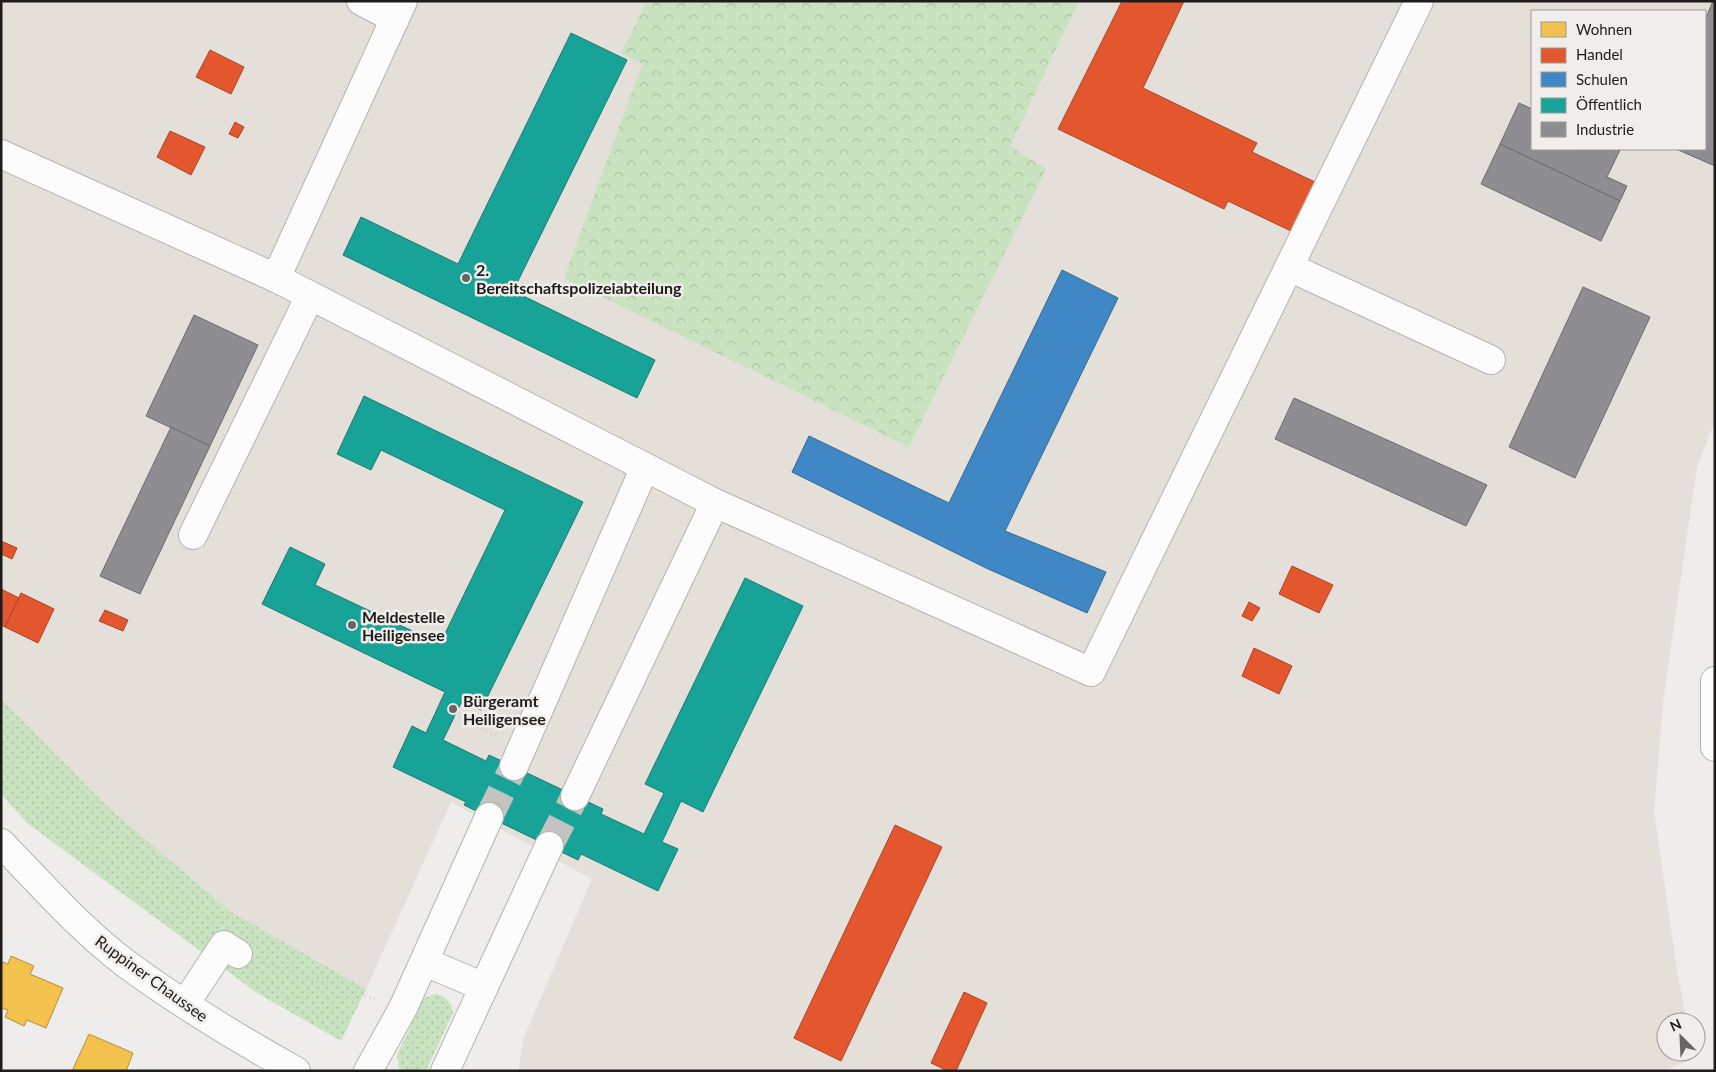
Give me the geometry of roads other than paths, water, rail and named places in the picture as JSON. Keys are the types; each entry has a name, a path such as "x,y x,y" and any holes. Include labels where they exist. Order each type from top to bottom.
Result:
{"main road":[{"path":"276,278 399,10 361,1"},
{"path":"1,154 276,278 715,503 1092,672 1419,1"},
{"path":"1289,267 1491,360"},
{"path":"193,536 310,296"},
{"path":"514,766 645,466"},
{"path":"575,796 715,503"},
{"path":"1715,681 1715,747"},
{"path":"368,1071 403,1008 425,962 489,817"},
{"name":"Ruppiner Chaussee","path":"1,843 83,927 124,962 223,1029 296,1071"},
{"path":"445,1071 549,846"},
{"path":"185,1004 224,945 238,954"},
{"path":"425,962 484,987"}],"tunnel":[{"path":"489,817 514,766"},
{"path":"549,846 575,796"}],"place":[{"name":"2. Bereitschaftspolizeiabteilung","path":"466,278"},
{"name":"Meldestelle Heiligensee","path":"352,625"},
{"name":"Bürgeramt Heiligensee","path":"453,709"}]}
